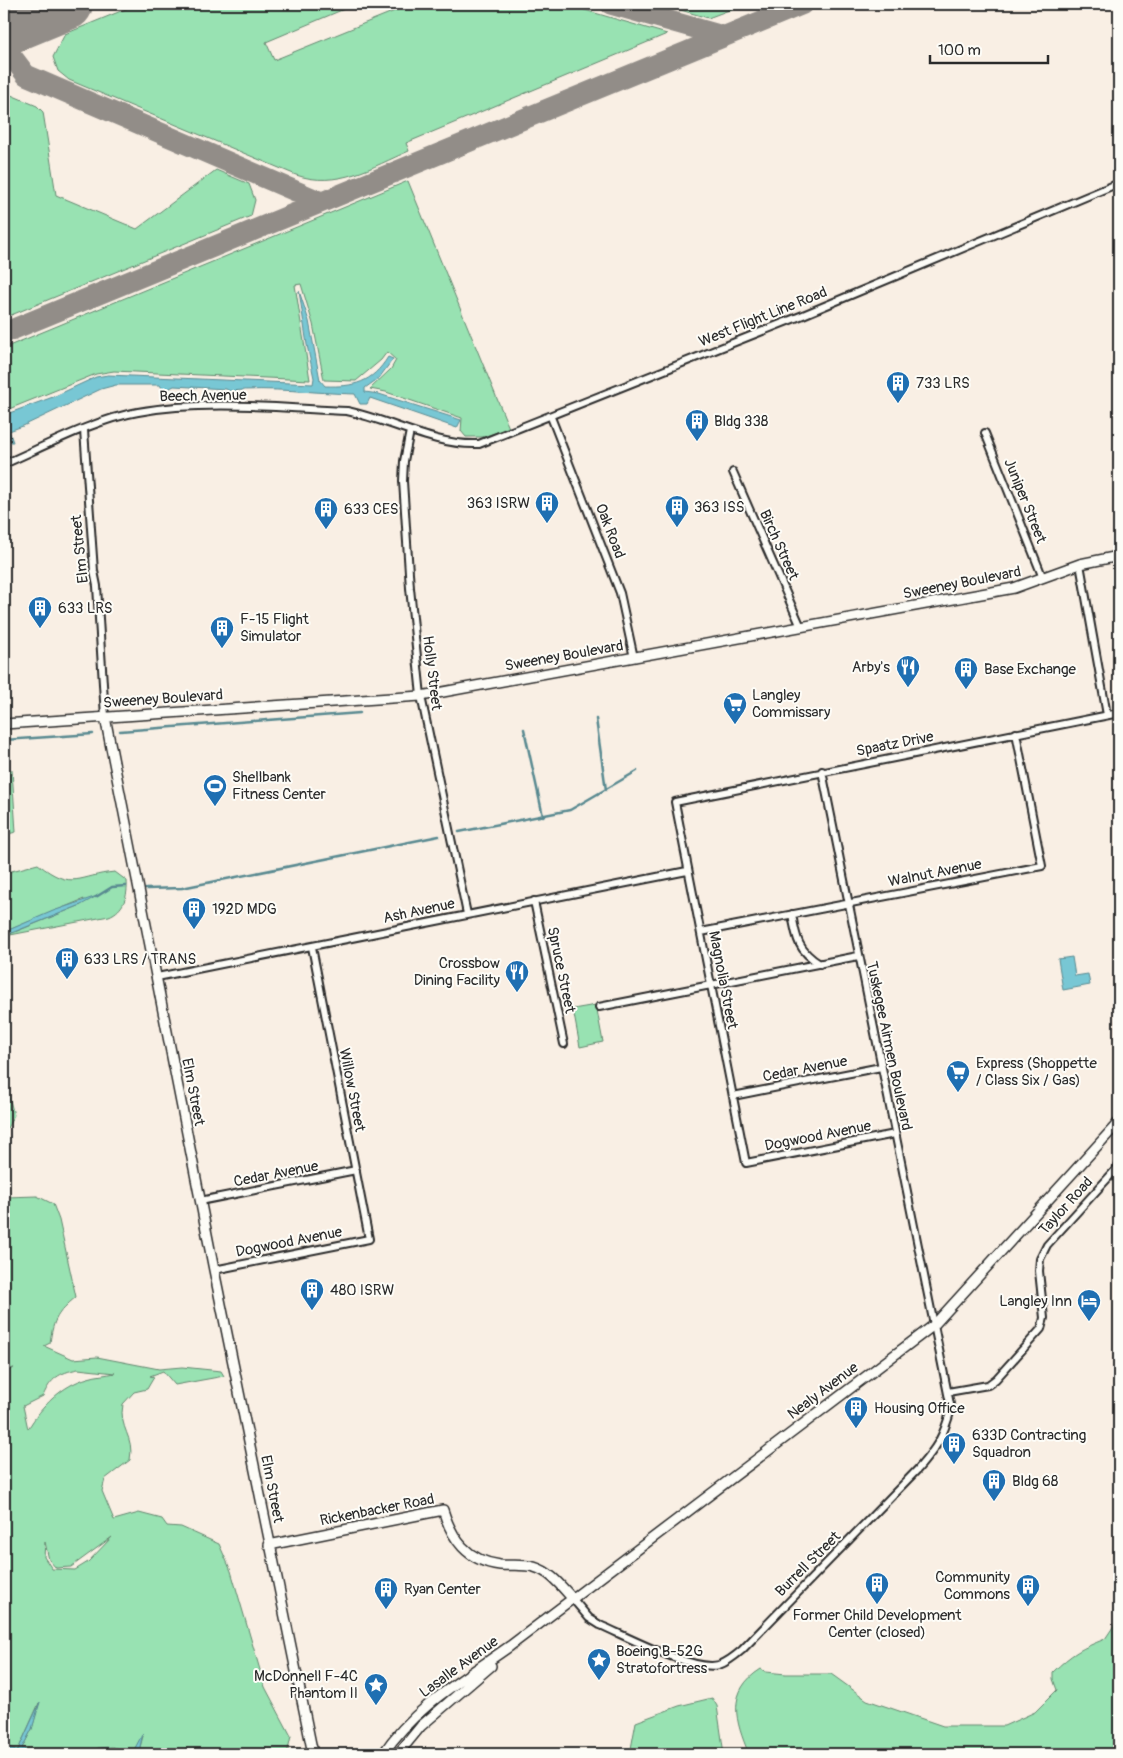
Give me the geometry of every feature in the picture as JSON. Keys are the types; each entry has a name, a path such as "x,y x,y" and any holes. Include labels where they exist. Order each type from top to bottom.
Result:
{"main road":[{"name":"Sweeney Boulevard","path":"4,724 421,696 1014,588 1080,564 1119,556"},
{"name":"Elm Street","path":"105,717 200,1201 313,1754"},
{"name":"Nealy Avenue","path":"510,1646 934,1325 1119,1122"},
{"name":"Rickenbacker Road","path":"269,1545 442,1510 449,1530 460,1546 472,1556 486,1562 535,1567 553,1577 572,1598"},
{"name":"Lasalle Avenue","path":"383,1754 404,1727 420,1712 510,1646"},
{"name":"Lasalle Avenue","path":"398,1754 421,1726 489,1667 510,1646"}],"street":[{"name":"West Flight Line Road","path":"410,431 462,444 479,444 1119,183"},
{"name":"Beech Avenue","path":"4,464 84,430 136,412 185,407 346,411 388,421 410,431"},
{"name":"Oak Road","path":"551,416 620,593 634,658"},
{"name":"Elm Street","path":"84,430 94,571 98,586 105,717"},
{"name":"Holly Street","path":"410,431 404,461 403,481 410,588 421,696 467,914"},
{"name":"Juniper Street","path":"985,433 1043,578"},
{"name":"Birch Street","path":"733,472 801,627"},
{"path":"1080,564 1107,715"},
{"name":"Spaatz Drive","path":"675,802 822,771 1119,714"},
{"name":"Walnut Avenue","path":"701,932 1042,866 1016,733"},
{"name":"Tuskegee Airmen Boulevard","path":"822,771 847,903 934,1325"},
{"name":"Magnolia Street","path":"675,802 746,1163"},
{"name":"Ash Avenue","path":"156,977 688,871"},
{"name":"Spruce Street","path":"534,901 564,1044"},
{"path":"792,914 801,949 820,964"},
{"name":"Willow Street","path":"312,947 369,1239"},
{"path":"599,1007 858,956"},
{"name":"Cedar Avenue","path":"733,1096 881,1067"},
{"name":"Dogwood Avenue","path":"746,1163 894,1134"},
{"name":"Taylor Road","path":"948,1392 988,1385 1041,1329 1044,1318 1039,1271 1040,1259 1047,1245 1119,1166"},
{"name":"Cedar Avenue","path":"200,1201 356,1170"},
{"name":"Dogwood Avenue","path":"214,1270 369,1239"},
{"name":"Burrell Street","path":"572,1598 593,1621 686,1662 711,1666 731,1660 918,1469 939,1444 952,1409 934,1325"}],"green space":[{"path":"138,4 356,4 266,42 274,60 412,4 564,4 667,34 406,143 409,151 368,169 340,178 311,179 296,175 69,80 58,71 53,57 65,34"},
{"path":"660,4 745,4 708,18"},
{"path":"4,92 37,106 43,112 56,195 137,229 216,170 249,184 255,200 251,216 4,318"},
{"path":"408,181 509,428 483,437 466,437 461,431 462,418 386,392 370,389 391,369 396,360 387,352 381,360 356,381 324,380 313,324 301,284 295,285 310,380 114,371 96,374 4,411 4,348"},
{"path":"4,770 12,770 16,832 4,835"},
{"path":"38,864 50,873 68,880 115,872 127,881 127,892 124,902 118,910 109,916 5,936 81,905 84,899 4,932 4,873"},
{"path":"596,1005 603,1042 580,1047 573,1009"},
{"path":"4,1079 14,1115 4,1134"},
{"path":"4,1193 6,1197 37,1196 53,1204 59,1220 76,1297 57,1317 50,1343 44,1346 73,1359 97,1357 159,1369 182,1367 221,1371 224,1376 175,1385 163,1371 150,1376 154,1377 147,1389 134,1392 123,1404 122,1413 130,1445 130,1460 105,1479 102,1491 114,1520 139,1513 162,1519 167,1526 181,1527 219,1544 231,1571 265,1687 291,1736 287,1754 143,1754 139,1751 143,1736 134,1750 127,1751 112,1747 98,1748 89,1754 26,1754 25,1749 22,1748 32,1729 39,1703 18,1750 4,1746 4,1372 14,1368 4,1370","holes":["78,1369 115,1373 78,1381 61,1391 39,1413 28,1429 23,1406 43,1396 56,1377","112,1537 88,1562 75,1570 52,1569 44,1557 45,1542 49,1560 56,1568 71,1567"]},
{"path":"1119,1618 1119,1754 749,1754 740,1730 737,1718 738,1697 742,1687 761,1669 766,1672 786,1674 831,1674 867,1700 943,1726 1004,1726 1035,1712 1057,1690 1053,1679 1053,1672 1077,1652 1105,1639"},
{"path":"712,1698 717,1706 724,1754 630,1754 636,1722 679,1706"}],"water":[{"path":"299,291 309,321 320,380 325,386 345,386 361,382 375,373 388,357 393,359 379,378 365,388 365,392 379,394 461,420 457,428 370,398 367,404 360,404 355,394 276,390 230,391 226,389 174,386 164,391 160,385 116,385 101,389 9,431 13,442 11,442 6,432 4,433 4,415 53,397 96,377 108,375 313,384 314,378"},
{"path":"97,896 81,905 4,936 4,932 53,911"},
{"path":"1072,957 1075,976 1088,974 1090,985 1063,990 1058,959"},
{"path":"40,1702 32,1729 22,1748 25,1749 26,1754 4,1754 4,1746 18,1750"},
{"path":"143,1733 139,1751 143,1754 89,1754 95,1750 106,1748 134,1750"}],"waterway":[{"path":"120,731 360,713"},
{"path":"596,719 606,790"},
{"path":"524,729 543,816"},
{"path":"4,740 93,734"},
{"path":"459,832 570,810 637,771"},
{"path":"146,889 182,888 439,836"},
{"path":"96,897 112,887 126,886"}],"taxiway":[{"path":"610,4 723,36"},
{"path":"4,333 803,4"},
{"path":"4,46 26,75 321,202"}],"runway":[{"path":"4,30 67,4"}],"place":[{"name":"733 LRS","path":"898,404"},
{"name":"Bldg 338","path":"697,442"},
{"name":"363 ISRW","path":"547,524"},
{"name":"363 ISS","path":"677,528"},
{"name":"633 CES","path":"326,530"},
{"name":"633 LRS","path":"40,629"},
{"name":"F-15 Flight Simulator","path":"222,649"},
{"name":"Arby's","path":"908,688"},
{"name":"Base Exchange","path":"966,690"},
{"name":"Langley Commissary","path":"735,725"},
{"name":"Shellbank Fitness Center","path":"215,807"},
{"name":"192D MDG","path":"194,930"},
{"name":"633 LRS / TRANS","path":"67,980"},
{"name":"Crossbow Dining Facility","path":"517,993"},
{"name":"Express (Shoppette / Class Six / Gas)","path":"958,1093"},
{"name":"480 ISRW","path":"312,1311"},
{"name":"Langley Inn","path":"1089,1322"},
{"name":"Housing Office","path":"856,1429"},
{"name":"633D Contracting Squadron","path":"954,1465"},
{"name":"Bldg 68","path":"994,1502"},
{"name":"Former Child Development Center (closed)","path":"877,1605"},
{"name":"Community Commons","path":"1028,1607"},
{"name":"Ryan Center","path":"386,1610"},
{"name":"Boeing B-52G Stratofortress","path":"599,1681"},
{"name":"McDonnell F-4C Phantom II","path":"376,1706"}]}
